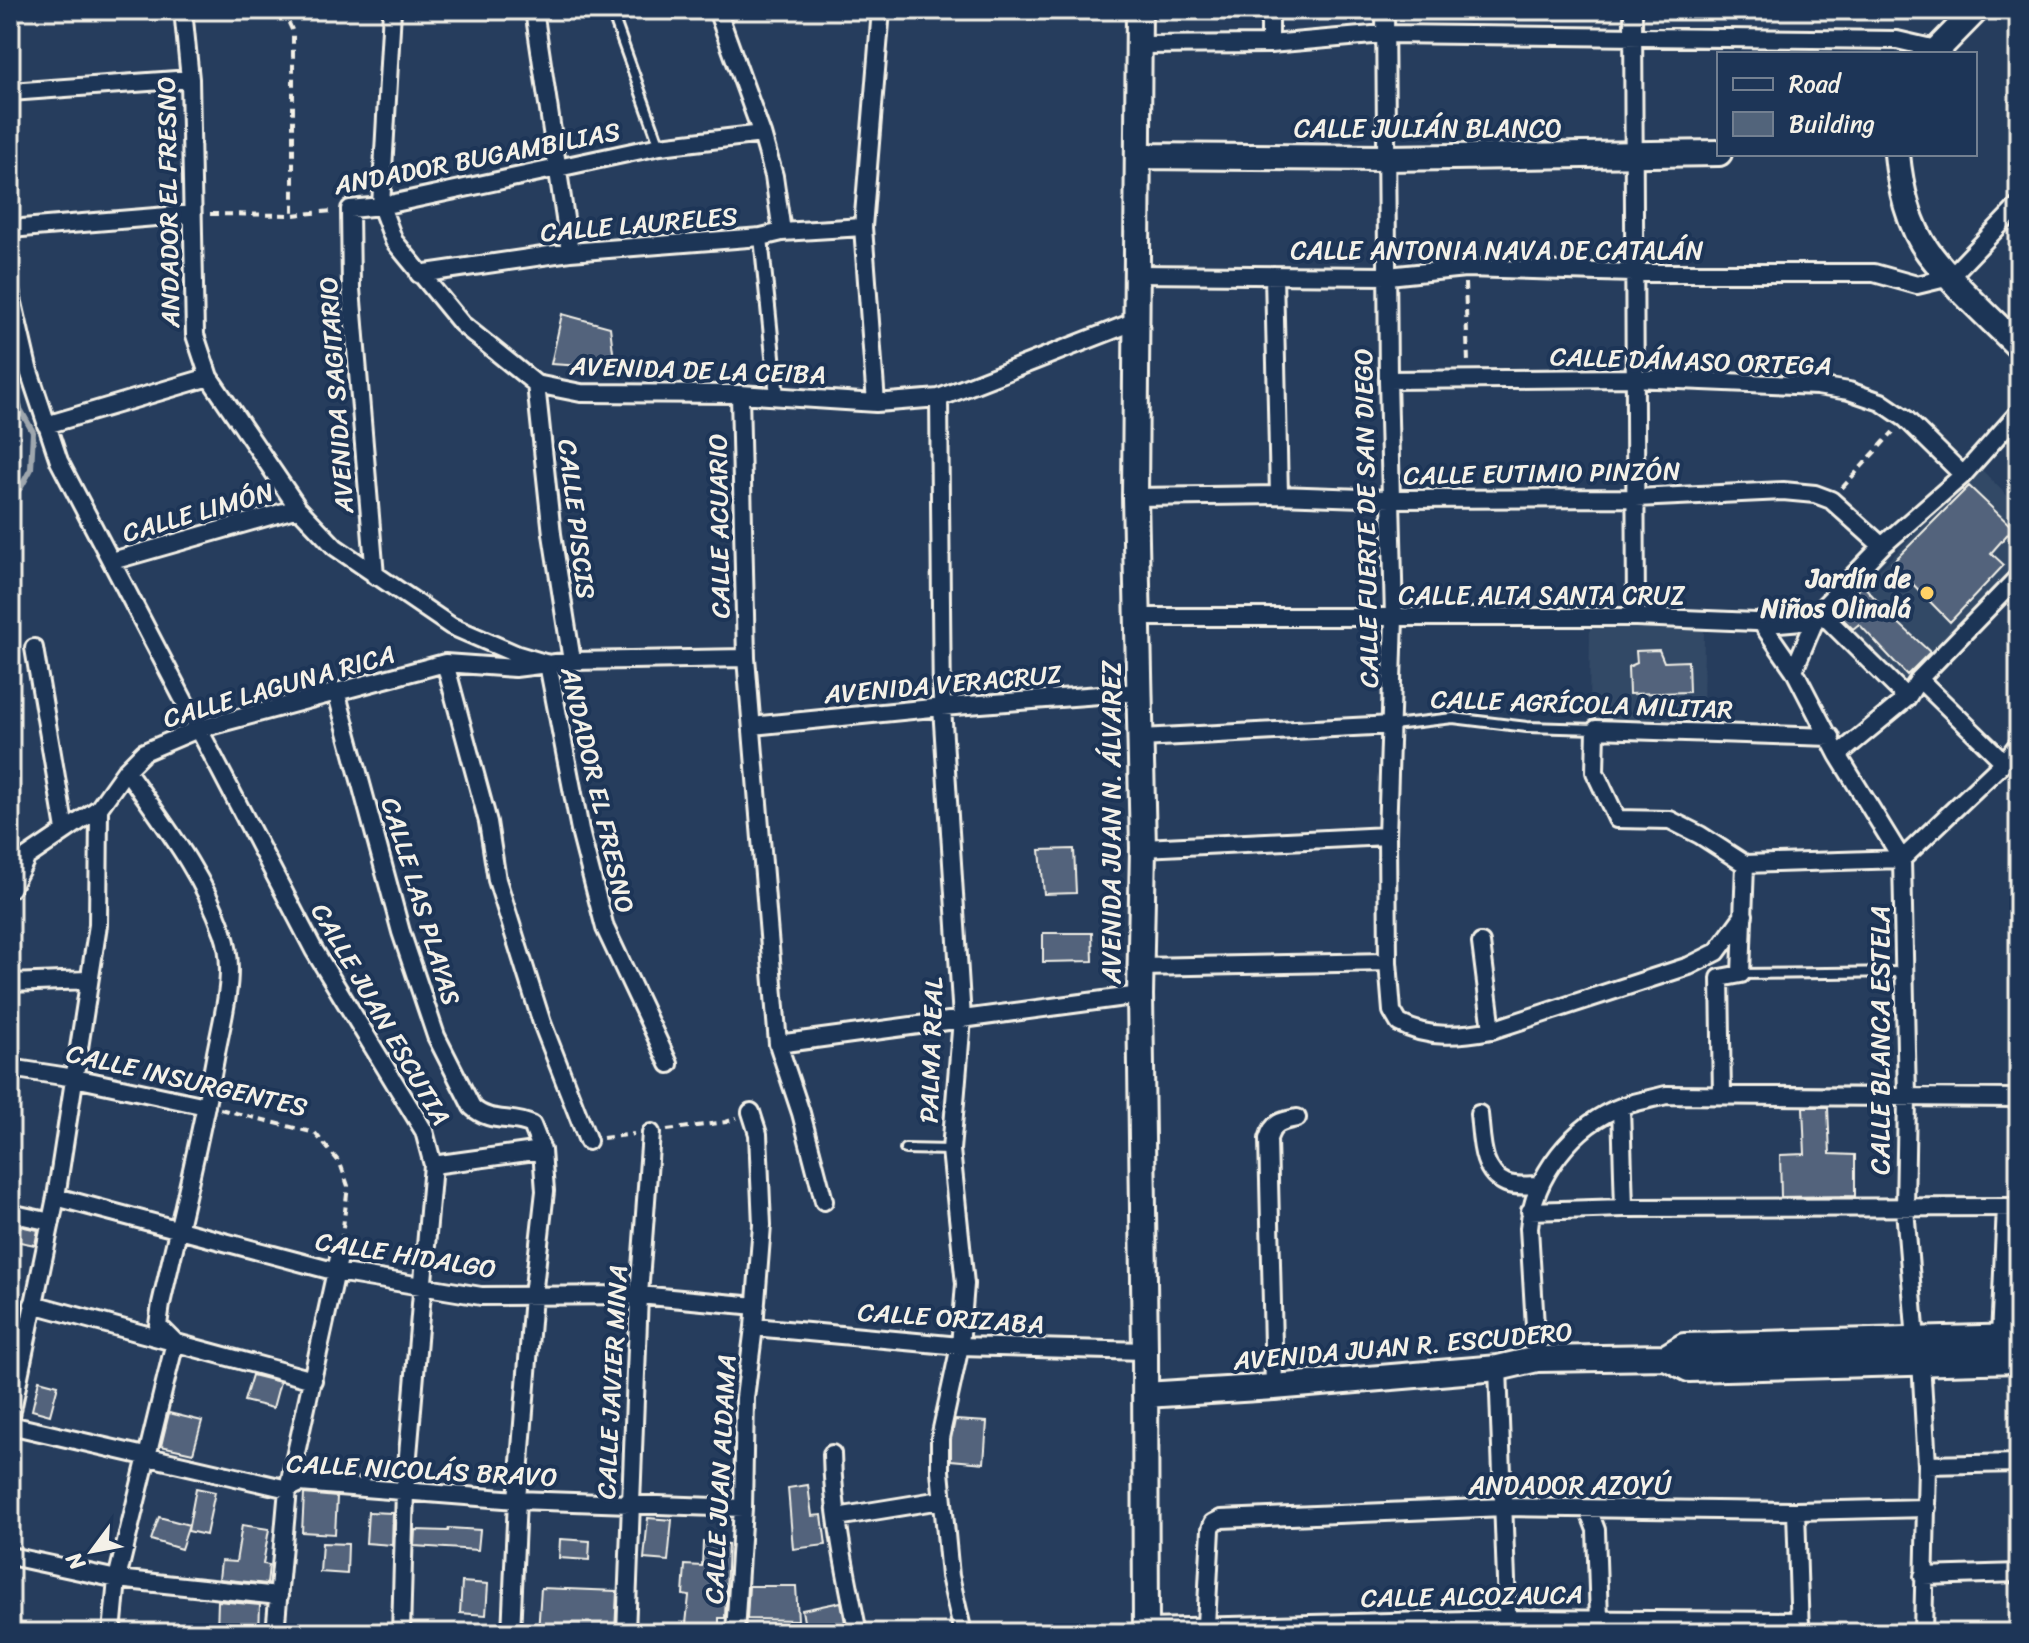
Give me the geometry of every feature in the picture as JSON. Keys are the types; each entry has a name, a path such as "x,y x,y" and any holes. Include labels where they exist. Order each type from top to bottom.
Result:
{"main road":[{"name":"AVENIDA JUAN N. ÁLVAREZ","path":"1139,10 1135,497 1143,848 1140,995 1146,1630"},
{"path":"1934,52 1976,10"},
{"name":"CALLE JULIÁN BLANCO","path":"1138,156 1387,158 1717,153"},
{"path":"1897,156 1899,180 1927,251 2019,347"},
{"name":"AVENIDA JUAN R. ESCUDERO","path":"1145,1395 1498,1368 1537,1359 1666,1357 1689,1369 1918,1350 2009,1337"},
{"name":"AVENIDA JUAN R. ESCUDERO","path":"1918,1350 2019,1360"}],"street":[{"name":"ANDADOR EL FRESNO","path":"183,10 190,79 195,335 209,377 298,508 335,547 451,626 518,655 548,664 581,835 605,928 669,1064"},
{"name":"AVENIDA DE LA CEIBA","path":"392,10 381,206 394,241 462,324 536,384 581,393 740,394 876,403 939,398 1136,321"},
{"path":"534,10 570,252"},
{"path":"717,10 762,134 774,176 782,232"},
{"path":"876,403 863,227 881,10"},
{"path":"1270,10 1270,44"},
{"name":"CALLE FUERTE DE SAN DIEGO","path":"1385,10 1388,380 1394,618 1387,836 1388,962 1392,1011 1399,1023 1427,1034 1461,1036 1492,1030"},
{"path":"1633,10 1636,617"},
{"path":"1138,45 1270,44 1384,34 1897,40 1934,52"},
{"path":"10,92 190,79"},
{"name":"ANDADOR BUGAMBILIAS","path":"350,209 381,206 660,146 762,134"},
{"path":"1950,277 2019,205"},
{"name":"AVENIDA SAGITARIO","path":"350,209 351,289 375,576"},
{"path":"10,229 192,214"},
{"name":"CALLE LAURELES","path":"419,274 570,252 863,227"},
{"path":"761,237 777,396"},
{"name":"CALLE ANTONIA NAVA DE CATALÁN","path":"1136,274 1388,276 1465,268 1633,273 1874,273 1917,285 1950,277"},
{"path":"1274,275 1279,495"},
{"name":"CALLE JUAN ESCUTIA","path":"10,290 28,368 59,461 314,950 424,1131 433,1165 405,1490 401,1633"},
{"path":"46,425 209,377"},
{"name":"CALLE DÁMASO ORTEGA","path":"1388,380 1633,378 1817,386 1849,391 1881,402 1906,419 1963,475"},
{"name":"CALLE PISCIS","path":"536,384 552,534 572,661"},
{"name":"CALLE ACUARIO","path":"740,394 746,658 778,1044 801,1113 824,1201"},
{"name":"PALMA REAL","path":"939,398 942,707 962,1019 951,1150 965,1284 960,1346 940,1438 941,1500 950,1576 963,1633"},
{"path":"1794,670 1819,611 1882,546 1963,475 2019,412"},
{"name":"CALLE EUTIMIO PINZÓN","path":"1135,497 1636,498 1783,491 1815,494 1831,500"},
{"path":"1831,500 1882,546"},
{"name":"CALLE LIMÓN","path":"112,561 298,508"},
{"path":"1838,755 1907,698 1919,679 2019,576"},
{"path":"1819,611 1907,698"},
{"name":"CALLE ALTA SANTA CRUZ","path":"1138,617 1636,617 1779,623 1802,621 1819,611"},
{"path":"1760,621 1794,670 1838,755 1902,859"},
{"path":"34,648 65,830"},
{"name":"CALLE LAGUNA RICA","path":"99,808 126,770 144,752 198,729 445,663 515,668 572,661 746,658"},
{"path":"445,663 488,822 497,880 542,1023 588,1141"},
{"path":"1919,679 2004,762"},
{"name":"CALLE LAS PLAYAS","path":"336,691 401,932 436,1036 472,1107 481,1115 532,1125 542,1150"},
{"name":"AVENIDA VERACRUZ","path":"752,726 1139,692"},
{"name":"CALLE AGRÍCOLA MILITAR","path":"1141,738 1392,725"},
{"path":"1596,729 1595,772 1617,819 1670,820 1745,864 1902,859 2004,762 2019,743"},
{"name":"CALLE AGRÍCOLA MILITAR","path":"1596,729 1831,737"},
{"path":"126,770 192,865 224,934 228,957 228,985 206,1106 158,1325 175,1342"},
{"path":"10,889 27,857 99,808"},
{"path":"10,1423 18,1339 33,1304 56,1197 98,925 99,808"},
{"path":"1143,848 1387,836"},
{"name":"CALLE BLANCA ESTELA","path":"1902,859 1907,1098 1905,1209 1927,1465 1923,1633"},
{"path":"1722,1094 1720,978 1741,974 1745,864"},
{"path":"1481,943 1492,1030 1689,966 1717,952 1744,915"},
{"path":"1141,967 1388,962"},
{"path":"10,983 88,980"},
{"path":"778,1044 1140,995"},
{"name":"CALLE INSURGENTES","path":"10,1068 75,1078 206,1106"},
{"path":"1537,1359 1530,1211 1539,1185 1554,1159 1593,1123 1621,1107 1666,1095 2019,1098"},
{"path":"1621,1107 1624,1208"},
{"path":"751,1112 758,1134 762,1225 754,1327"},
{"path":"1479,1114 1483,1157 1494,1174 1507,1184 1539,1185"},
{"path":"1274,1387 1268,1139 1277,1122 1297,1118"},
{"name":"CALLE JAVIER MINA","path":"626,1633 639,1295 651,1133"},
{"path":"433,1165 542,1150 545,1191 533,1296 517,1500 511,1633"},
{"name":"CALLE HIDALGO","path":"56,1197 337,1272 481,1296 639,1295 756,1306"},
{"path":"1530,1211 2013,1207 2009,1337"},
{"path":"10,1213 51,1222"},
{"path":"275,1633 288,1489 340,1253"},
{"path":"33,1304 313,1380"},
{"name":"CALLE ORIZABA","path":"754,1327 960,1346 1145,1351"},
{"name":"CALLE JUAN ALDAMA","path":"735,1633 743,1508 745,1398 754,1327"},
{"path":"112,1633 117,1579 175,1342"},
{"path":"1498,1368 1508,1626"},
{"name":"CALLE NICOLÁS BRAVO","path":"10,1423 147,1458 288,1489 300,1483 517,1500 743,1508"},
{"path":"832,1454 843,1567 858,1633"},
{"path":"1927,1465 2019,1463"},
{"path":"837,1517 941,1500"},
{"name":"ANDADOR AZOYÚ","path":"1206,1625 1213,1523 1221,1519 1504,1507 1796,1511 1927,1508"},
{"path":"1588,1509 1596,1530 1599,1619"},
{"path":"1796,1511 1800,1627"},
{"path":"10,1556 117,1579 279,1596"},
{"path":"1923,1576 2019,1573"},
{"name":"CALLE ALCOZAUCA","path":"1146,1630 1206,1625 1508,1626 1599,1619 1624,1626 1800,1627"}],"lane":[{"path":"611,10 660,146"},
{"name":"CALLE AGRÍCOLA MILITAR","path":"1392,725 1453,718 1527,727 1596,729"},
{"path":"1741,974 1904,972"},
{"path":"905,1149 951,1150"}],"path":[{"path":"283,10 293,32 293,215"},
{"name":"ANDADOR BUGAMBILIAS","path":"192,214 293,215 350,209"},
{"path":"1465,268 1469,381"},
{"path":"1831,500 1906,419"},
{"name":"CALLE INSURGENTES","path":"206,1106 315,1133 340,1163 348,1186 340,1253"},
{"path":"588,1141 726,1122 751,1112"}],"shaded area":[{"name":"Jardín de Niños Olinalá","path":"1981,469 2019,508 2019,574 1906,685 1835,613"},
{"path":"1590,625 1704,627 1703,724 1589,722"}],"building":[{"path":"562,314 610,327 615,368 551,364"},
{"path":"1969,486 2013,528 1991,553 2004,565 1950,622 1892,563"},
{"path":"1863,585 1879,605 1930,652 1907,675 1859,624 1853,629 1835,611"},
{"path":"1659,650 1664,662 1688,661 1689,692 1629,694 1628,667 1637,663 1636,651"},
{"path":"1074,849 1076,893 1044,894 1040,850"},
{"path":"1043,933 1092,933 1093,961 1043,962"},
{"path":"1803,1107 1828,1107 1830,1154 1855,1155 1855,1196 1781,1197 1780,1155 1805,1154"},
{"path":"10,1224 38,1230 35,1245 10,1240"},
{"path":"252,1375 280,1382 273,1408 244,1401"},
{"path":"39,1380 58,1385 50,1415 32,1410"},
{"path":"169,1413 202,1421 193,1453 161,1446"},
{"path":"955,1420 987,1422 984,1463 951,1460"},
{"path":"808,1485 812,1516 822,1515 826,1545 793,1549 788,1488"},
{"path":"196,1488 215,1492 206,1535 188,1531"},
{"path":"304,1494 337,1497 335,1534 302,1532"},
{"path":"368,1512 393,1513 392,1545 366,1543"},
{"path":"159,1517 189,1525 181,1549 151,1540"},
{"path":"648,1518 672,1520 668,1561 644,1559"},
{"path":"242,1525 269,1529 263,1564 269,1565 267,1584 219,1579 221,1561 236,1562"},
{"path":"449,1528 480,1530 478,1550 414,1546 415,1530 448,1531"},
{"path":"560,1539 590,1541 589,1560 559,1558"},
{"path":"703,1542 728,1544 725,1618 719,1618 719,1628 686,1624 689,1596 683,1595 685,1565 702,1566"},
{"path":"322,1543 348,1544 347,1574 320,1572"},
{"path":"462,1582 488,1584 486,1615 460,1613"},
{"path":"749,1586 796,1586 798,1620 747,1619"},
{"path":"541,1588 617,1591 615,1633 538,1633"},
{"path":"218,1601 260,1605 259,1633 217,1631"},
{"path":"841,1602 846,1628 806,1633 802,1610"}],"waterway":[{"path":"10,333 13,342 10,352"},
{"path":"10,368 20,409 33,432 31,469 10,499"}],"place":[{"name":"Jardín de Niños Olinalá","path":"1927,593"}]}
